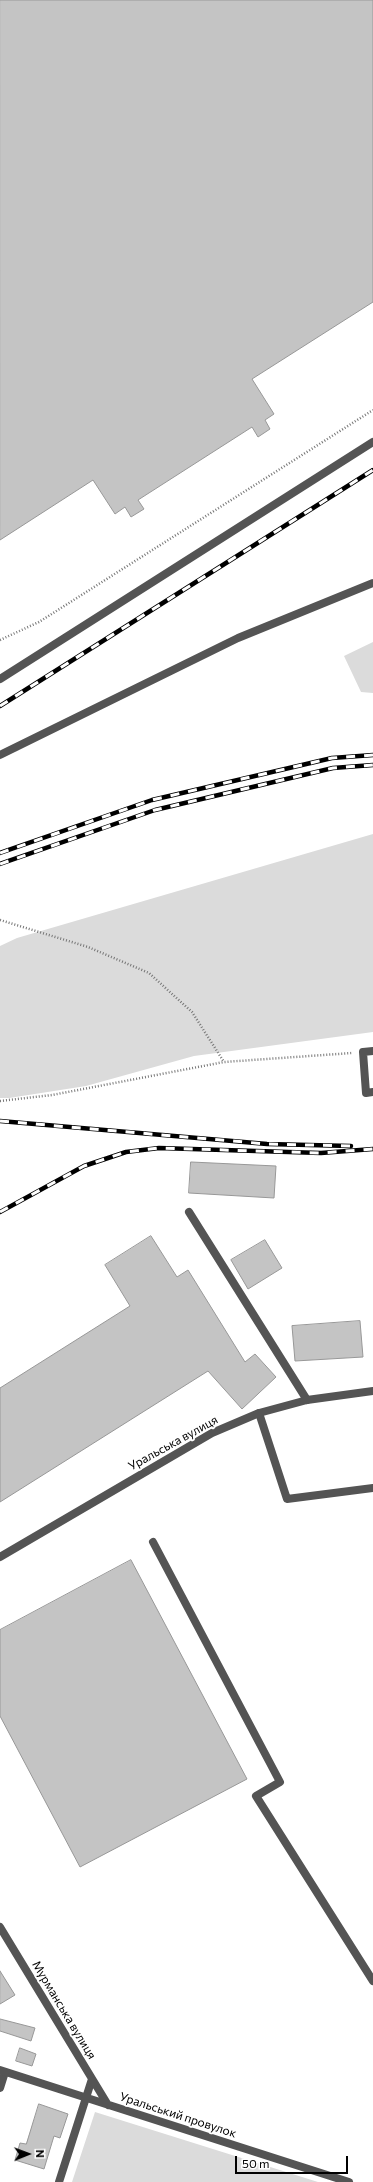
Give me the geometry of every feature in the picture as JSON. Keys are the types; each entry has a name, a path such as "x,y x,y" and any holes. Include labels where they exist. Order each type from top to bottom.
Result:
{"street":[{"path":"0,679 373,442"},
{"path":"0,755 238,638 373,583"},
{"path":"373,1051 363,1052 366,1093 373,1092"},
{"path":"189,1212 307,1400"},
{"name":"Уральська вулиця","path":"0,1557 212,1433 259,1413 307,1400 373,1392"},
{"path":"259,1413 288,1499 373,1488"},
{"path":"153,1542 280,1782 256,1796 373,1981"},
{"name":"Мурманська вулиця","path":"0,1927 108,2105"},
{"path":"0,2088 2,2071"},
{"name":"Уральський провулок","path":"2,2071 349,2182"},
{"path":"59,2182 92,2078"}],"path":[{"path":"0,640 39,622 373,410"},
{"path":"0,920 88,947 149,973 192,1012 224,1062"},
{"path":"0,1101 52,1095 224,1062 363,1052"}],"shaded area":[{"path":"373,642 373,693 361,692 344,656"},
{"path":"373,834 373,1032 194,1056 86,1086 9,1098 0,1098 0,946 17,938"},
{"path":"95,2112 318,2182 72,2182"}],"building":[{"path":"0,0 373,0 373,302 252,379 274,414 265,420 270,429 258,437 252,427 138,500 144,509 131,517 125,507 115,514 93,480 0,540"},
{"path":"191,1162 276,1166 274,1198 189,1193"},
{"path":"151,1236 177,1277 188,1270 245,1362 255,1354 276,1377 242,1409 208,1371 0,1502 0,1388 130,1306 105,1265"},
{"path":"265,1240 282,1268 248,1289 231,1260"},
{"path":"360,1321 363,1357 295,1361 292,1326"},
{"path":"131,1560 247,1779 80,1867 0,1716 0,1630"},
{"path":"0,1971 15,1995 0,2004"},
{"path":"0,2019 35,2028 31,2041 0,2031"},
{"path":"20,2048 36,2054 32,2066 16,2061"},
{"path":"39,2104 68,2114 60,2138 54,2136 44,2169 15,2160 20,2143 26,2144"}],"railway":[{"path":"0,706 373,470"},
{"path":"0,853 152,800 332,758 373,755"},
{"path":"0,864 155,810 333,768 373,765"},
{"path":"0,1121 267,1144 351,1146"},
{"path":"0,1212 84,1166 126,1152 159,1148 321,1153 373,1149"}]}
